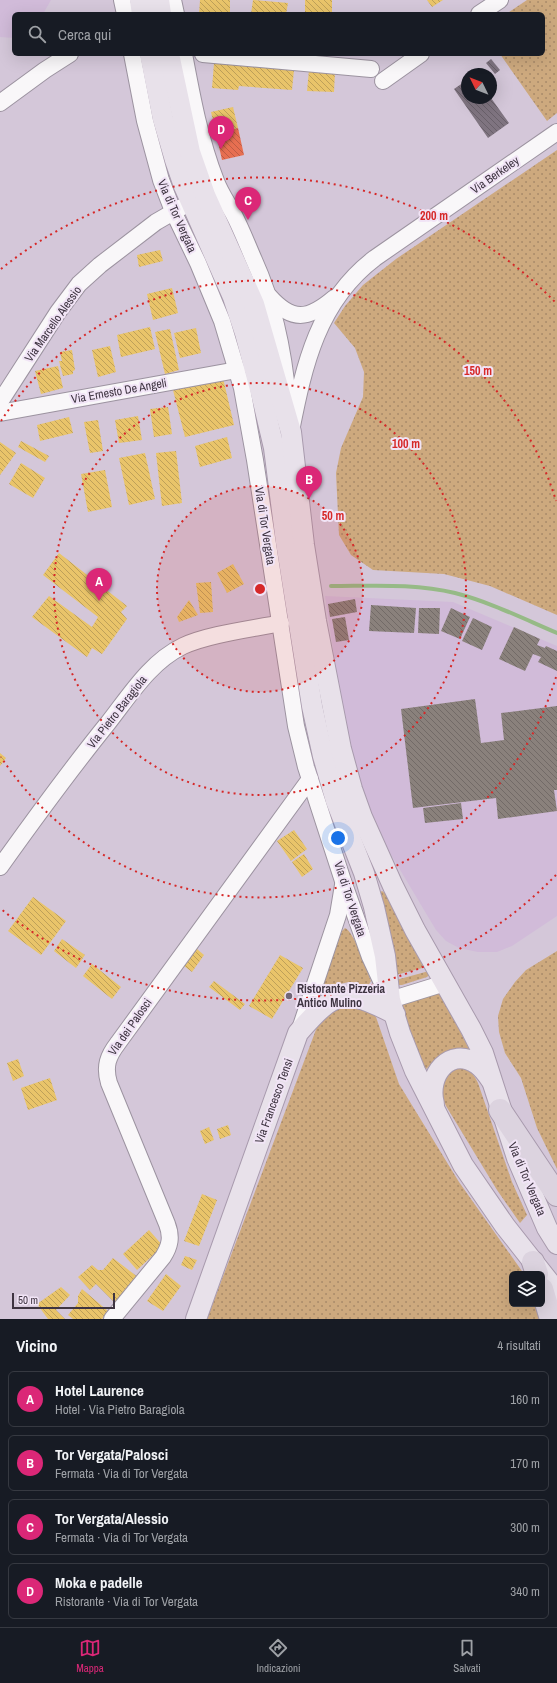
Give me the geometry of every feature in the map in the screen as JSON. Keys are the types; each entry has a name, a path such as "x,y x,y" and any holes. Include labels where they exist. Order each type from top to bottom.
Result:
{"highway":[{"path":"498,1100 557,1195"},
{"path":"545,1299 551,1319"}],"main road":[{"path":"140,0 142,12"},
{"path":"159,0 161,12"},
{"name":"Via di Tor Vergata","path":"150,56 168,137 179,173 205,195 223,273 238,311 267,415 274,448 286,542 314,713 336,801 364,873 374,907 385,956 392,1007 412,1064 463,1165 535,1268 557,1292"},
{"name":"Via di Tor Vergata","path":"168,56 186,140 205,195 254,304 290,432 309,575 331,699 346,770 362,817 393,886 481,1049 522,1172 547,1228 557,1244"},
{"path":"298,1033 321,1008 329,1002 341,997 351,996 392,1007"},
{"name":"Via Francesco Tensi","path":"196,1319 298,1033"},
{"path":"440,1119 433,1100 432,1082 439,1069 448,1062 464,1059 477,1064 487,1074 498,1100"}],"street":[{"path":"122,0 125,12"},
{"path":"173,0 176,12"},
{"path":"482,12 500,0"},
{"path":"0,103 67,56"},
{"name":"Via di Tor Vergata","path":"132,56 155,162 173,211 198,262 224,326 237,370 245,403 255,460 281,623 293,711 299,741 343,881 370,957 392,1007"},
{"name":"Via di Tor Vergata","path":"184,56 193,102 204,147 205,195 233,213 252,254 266,293 284,363 290,432"},
{"path":"225,56 371,69"},
{"path":"383,81 418,56"},
{"name":"Via Berkeley","path":"290,432 301,379 321,326 340,293 356,274 374,258 557,132"},
{"name":"Via Marcello Alessio","path":"0,402 58,312 80,284 100,266 173,211 205,195"},
{"name":"Via Berkeley","path":"266,293 283,310 297,315 313,312 340,293"},
{"name":"Via Ernesto De Angeli","path":"0,413 237,370"},
{"name":"Via Pietro Baragiola","path":"0,867 64,779 151,669 178,649 194,642 281,623"},
{"name":"Via dei Palosci","path":"112,1319 163,1257 168,1248 170,1238 167,1224 109,1083 106,1072 108,1060 118,1043 310,779"},
{"name":"Via Francesco Tensi","path":"298,1033 338,915 343,881"},
{"path":"392,1007 445,983"}],"shaded area":[{"path":"0,0 51,0 44,12 12,12 12,38 0,37"},
{"path":"527,0 557,0 557,113 547,121 501,56 545,56 545,12 509,12"},
{"path":"557,150 557,615 490,586 444,574 373,570 351,555 339,535 336,473 341,448 363,397 364,372 355,348 334,323 345,306 363,285 396,259"},
{"path":"325,596 453,602 557,646 557,916 512,946 497,952 478,952 459,948 446,941 436,930 390,853 362,791 349,742 341,702"},
{"path":"382,891 386,894 426,967 396,975 379,893"},
{"path":"345,928 349,931 356,943 371,981 368,986 349,982 326,987 323,985 342,931"},
{"path":"557,951 557,1169 537,1128 521,1078 505,1053 499,1032 498,1016 503,999 515,982 526,970"},
{"path":"429,971 429,975 427,977 402,985 398,985 396,980"},
{"path":"439,989 469,1049 441,1055 425,1070 421,1067 402,1004"},
{"path":"347,1002 365,1007 376,1017 399,1084 459,1182 522,1271 509,1271 509,1307 539,1307 542,1319 207,1319 320,1019"},
{"path":"452,1068 468,1070 473,1074 478,1083 512,1182 527,1215 520,1223 497,1190 446,1106 441,1094 440,1081"}],"building: Abitazioni":[{"path":"200,0 230,0 230,12 199,12"},
{"path":"253,0 288,3 286,12 251,12"},
{"path":"305,0 332,0 332,12 305,12"},
{"path":"427,0 443,0 432,7"},
{"path":"214,63 294,70 292,90 239,86 238,90 212,88"},
{"path":"309,70 335,72 334,92 307,91"},
{"path":"233,107 238,128 216,133 211,112"},
{"path":"160,250 163,261 139,267 137,255"},
{"path":"172,288 178,313 153,320 147,294"},
{"path":"150,327 155,349 121,357 117,335"},
{"path":"196,328 201,353 180,358 174,333"},
{"path":"170,329 179,370 165,374 155,332"},
{"path":"110,346 116,372 98,377 92,350"},
{"path":"72,350 75,370 73,371 73,374 63,376 59,361 62,361 60,352"},
{"path":"58,366 63,388 41,394 35,371"},
{"path":"223,378 234,425 185,437 173,390"},
{"path":"168,407 172,434 154,437 150,409"},
{"path":"138,416 142,440 119,443 115,420"},
{"path":"69,417 73,433 40,441 37,425"},
{"path":"98,420 103,451 90,453 84,422"},
{"path":"227,437 232,458 200,467 195,446"},
{"path":"21,441 49,456 45,462 18,447"},
{"path":"0,442 16,453 0,475"},
{"path":"176,451 182,503 162,506 156,453"},
{"path":"145,453 155,499 129,505 119,458"},
{"path":"21,463 45,478 33,498 9,484"},
{"path":"105,470 112,507 88,512 81,474"},
{"path":"59,553 127,606 121,612 127,619 102,654 92,648 87,657 32,617 49,596 92,627 98,617 43,575"},
{"path":"233,564 244,584 227,593 217,573"},
{"path":"211,582 213,612 200,613 196,583"},
{"path":"189,600 198,615 179,622 177,617"},
{"path":"0,753 6,758 0,766"},
{"path":"294,830 307,849 291,861 277,841"},
{"path":"304,854 313,869 302,877 292,862"},
{"path":"33,897 66,921 41,955 8,931"},
{"path":"62,939 85,955 76,968 54,951"},
{"path":"197,949 204,955 192,972 184,966"},
{"path":"280,955 303,968 272,1019 249,1006"},
{"path":"92,964 121,987 112,999 83,976"},
{"path":"214,981 245,1004 240,1010 209,987"},
{"path":"18,1059 24,1076 13,1081 7,1063"},
{"path":"50,1078 57,1100 28,1110 21,1088"},
{"path":"228,1125 231,1135 220,1139 217,1129"},
{"path":"209,1127 214,1140 205,1144 200,1131"},
{"path":"202,1194 217,1200 199,1246 184,1241"},
{"path":"149,1230 163,1246 137,1270 123,1254"},
{"path":"185,1256 197,1260 192,1270 181,1265"},
{"path":"113,1258 139,1278 115,1303 96,1284 90,1290 78,1277 92,1265 98,1270 103,1270"},
{"path":"166,1274 181,1286 163,1311 147,1301"},
{"path":"61,1287 70,1295 56,1310 65,1319 48,1319 37,1304"},
{"path":"82,1289 108,1311 102,1319 73,1319 68,1315 78,1303 78,1296"}],"building: Negozi":[{"path":"238,128 244,155 222,160 216,133"}],"building: Industria":[{"path":"355,599 357,612 330,617 328,604"},
{"path":"371,605 416,608 414,633 369,631"},
{"path":"419,608 440,608 439,634 418,633"},
{"path":"451,608 470,617 460,639 441,631"},
{"path":"345,617 349,640 336,642 332,619"},
{"path":"473,618 492,627 482,650 462,641"},
{"path":"514,627 540,639 537,645 545,648 546,646 557,651 557,671 538,662 541,657 533,654 525,671 499,659"},
{"path":"475,699 481,743 504,740 501,713 557,706 557,790 554,790 557,811 498,819 496,798 413,808 401,709"},
{"path":"461,803 463,819 425,823 423,808"}],"building: Altro":[{"path":"491,59 500,70 497,72 497,68 490,68 486,63"},
{"path":"461,84 461,99 454,89"},
{"path":"464,104 495,104 509,123 488,138"}],"waterway":[{"path":"331,586 409,586 455,593 507,611 557,633"}],"place":[{"name":"Moka e padelle","path":"221,149"},
{"name":"Tor Vergata/Alessio","path":"248,220"},
{"name":"Tor Vergata/Palosci","path":"309,499"},
{"name":"Hotel Laurence","path":"99,601"},
{"name":"Ristorante Pizzeria Antico Mulino","path":"289,996"}]}
